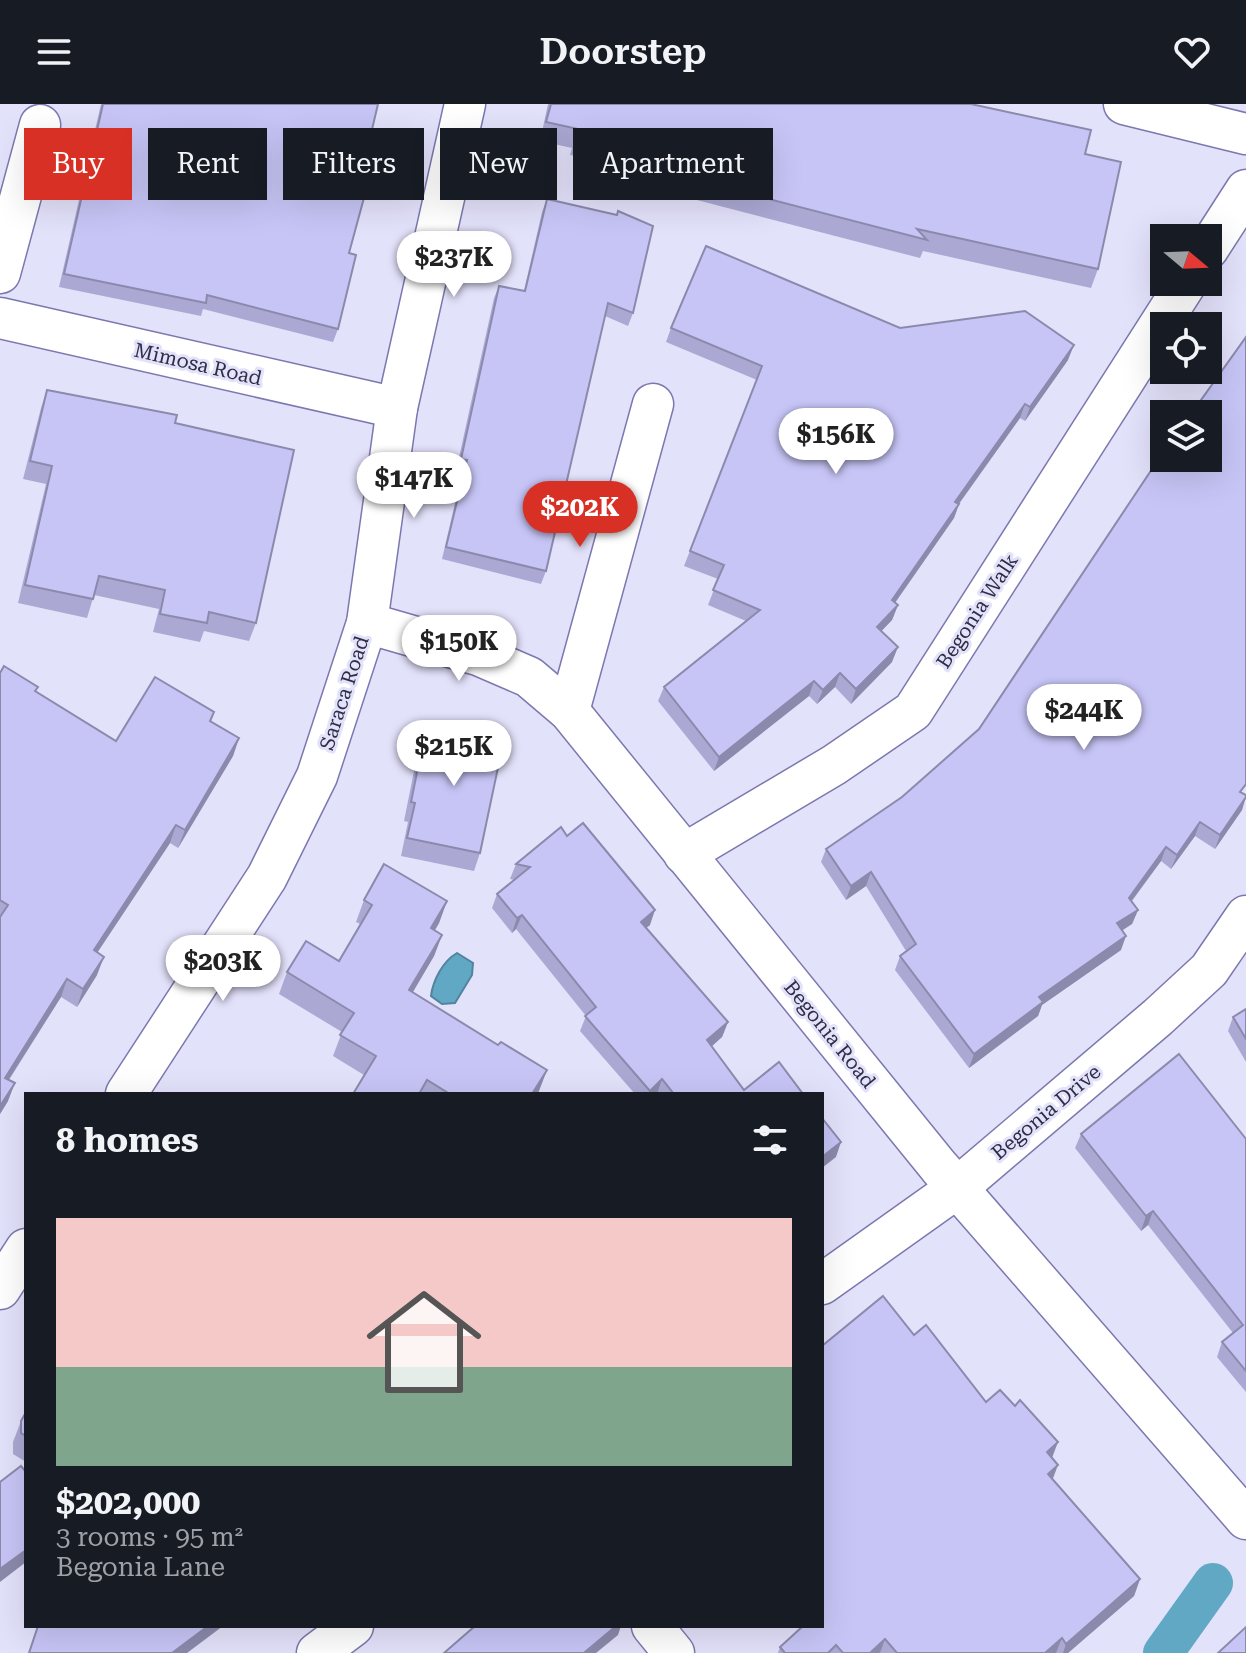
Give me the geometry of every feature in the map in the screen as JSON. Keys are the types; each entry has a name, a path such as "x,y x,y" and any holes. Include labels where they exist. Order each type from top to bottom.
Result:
{"street":[{"name":"Saraca Road","path":"127,1092 267,877 317,776 367,623 397,408 465,104"},
{"path":"1124,104 1246,134"},
{"path":"0,273 40,125"},
{"path":"1222,227 1246,190"},
{"name":"Begonia Walk","path":"684,854 834,765 913,711 1178,296"},
{"name":"Mimosa Road","path":"0,318 397,408"},
{"path":"569,711 653,404"},
{"name":"Begonia Road","path":"367,623 478,655 529,677 569,711 957,1188 1246,1519"},
{"name":"Begonia Drive","path":"824,1283 957,1188 1209,970 1246,916"},
{"path":"0,1289 24,1252"},
{"path":"317,1653 350,1628"},
{"path":"654,1628 674,1653"}],"water":[{"path":"457,953 473,963 472,975 455,1003 442,1004 431,996 434,984 443,966"}],"building":[{"path":"103,104 378,104 372,128 283,128 283,200 363,200 349,253 356,255 338,329 207,295 206,303 64,274 81,200 132,200 132,128 97,128"},
{"path":"551,104 971,104 1091,130 1085,154 1121,162 1098,269 917,229 927,240 773,200 773,128 573,128 546,122"},
{"path":"547,200 617,215 618,211 653,226 633,313 608,303 546,571 446,547 467,460 461,459 499,286 525,291"},
{"path":"706,246 900,328 1025,311 1074,345 1030,407 1025,404 955,502 959,504 892,600 898,605 877,627 898,647 856,689 840,673 823,690 814,681 719,757 664,687 760,610 713,590 724,565 690,551 762,366 671,328"},
{"path":"1246,337 1246,784 1240,792 1246,797 1220,835 1200,822 1177,855 1166,847 1129,898 1138,910 1117,923 1126,936 1039,997 1043,1002 974,1054 900,956 916,944 871,872 851,886 826,849 902,797 979,729 1150,472 1222,472 1222,400 1201,400 1212,384 1222,384 1222,371"},
{"path":"47,390 177,415 175,423 294,450 256,623 209,612 207,623 160,614 165,590 99,576 93,599 25,585 52,466 30,461"},
{"path":"4,666 38,687 35,691 116,741 155,677 214,712 210,721 239,738 185,830 176,825 94,950 104,957 83,989 67,979 5,1078 15,1083 0,1106 0,917 8,905 0,900 0,673"},
{"path":"427,723 504,739 480,853 407,838"},
{"path":"583,823 655,910 641,922 728,1022 707,1040 744,1090 779,1062 802,1092 672,1092 662,1079 650,1091 585,1016 596,1007 522,915 517,918 497,894 530,867 516,864 561,827 567,836"},
{"path":"384,864 447,901 431,928 442,935 409,990 498,1045 501,1042 547,1070 533,1092 447,1092 427,1080 420,1092 354,1092 376,1056 340,1035 354,1013 287,972 306,941 339,961 372,905 364,900"},
{"path":"1246,1009 1246,1039 1233,1017"},
{"path":"1179,1054 1246,1139 1246,1371 1222,1342 1243,1325 1153,1211 1146,1216 1081,1134"},
{"path":"824,1121 841,1142 824,1155"},
{"path":"883,1296 914,1335 926,1325 986,1402 1000,1390 1015,1406 1020,1400 1058,1442 1047,1452 1058,1465 1048,1474 1140,1579 1066,1644 1062,1638 1045,1653 897,1653 885,1639 870,1653 843,1653 836,1645 828,1653 785,1653 780,1647 801,1628 824,1628 824,1344"},
{"path":"24,1416 24,1435 21,1433"},
{"path":"21,1466 24,1470 24,1551 0,1569 0,1482"},
{"path":"1246,1627 1246,1653 1218,1653"},
{"path":"37,1628 205,1628 172,1653 29,1653"},
{"path":"473,1628 614,1628 586,1653 444,1653"}],"waterway":[{"path":"1163,1653 1213,1583"}]}
